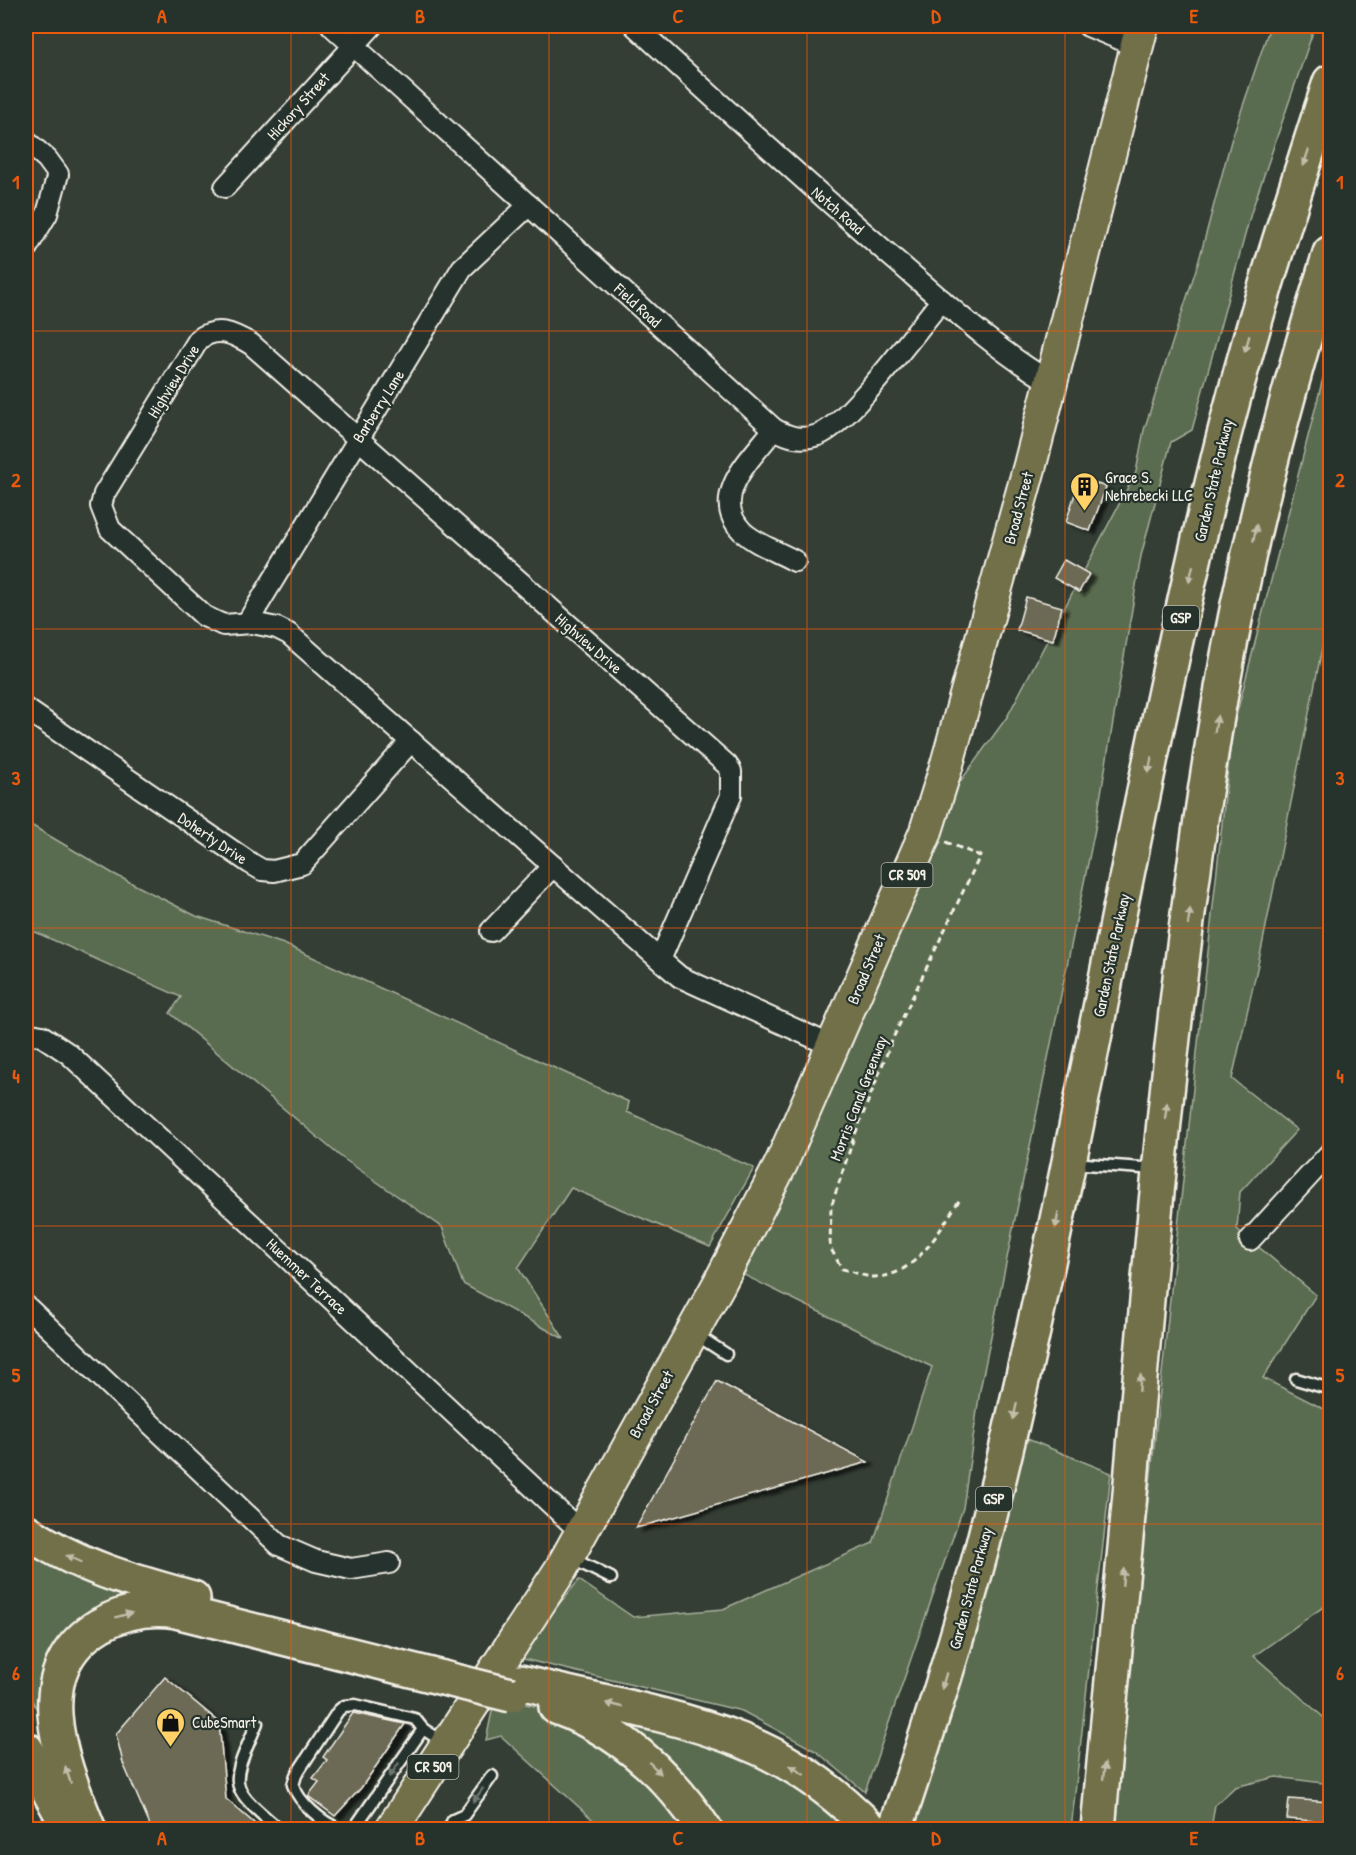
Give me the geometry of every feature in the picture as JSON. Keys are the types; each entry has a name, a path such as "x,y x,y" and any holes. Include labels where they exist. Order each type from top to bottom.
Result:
{"highway":[{"name":"Garden State Parkway","path":"895,1830 938,1702 982,1548 1016,1410 1163,696 1218,458 1268,271 1330,82"},
{"path":"1098,1830 1116,1666 1160,1169 1196,856 1220,702 1260,508 1330,253"},
{"path":"26,1531 65,1556 130,1580 448,1672"},
{"path":"89,1830 63,1761 56,1726 55,1694 62,1666 70,1653 89,1632 112,1618 152,1609 176,1611 515,1688 681,1722 740,1740 789,1765 844,1804 872,1830"},
{"path":"515,1688 616,1736 649,1762 678,1791 705,1830"},
{"path":"26,1749 70,1830"}],"main road":[{"name":"Broad Street","path":"392,1830 435,1737 575,1544 692,1332 781,1164 925,834 978,654 1139,36"}],"street":[{"name":"Field Road","path":"332,26 774,429 789,437 803,439 819,435 833,427 845,416 942,300"},
{"name":"Hickory Street","path":"225,187 372,26"},
{"path":"1088,26 1139,36"},
{"name":"Notch Road","path":"641,27 784,163 942,300 1028,369 1050,382"},
{"path":"26,141 47,159 58,174 47,213 26,249"},
{"name":"Barberry Lane","path":"247,623 462,268 529,206"},
{"name":"Highview Drive","path":"660,960 731,796 730,771 720,757 251,344 226,331 208,333 192,347 112,478 101,506 110,529 204,616 223,625 247,623 277,628 289,634 660,960 694,986 832,1046"},
{"path":"774,429 731,486 729,504 732,516 742,531 795,561"},
{"name":"Doherty Drive","path":"26,708 262,870 274,871 302,864 411,741"},
{"path":"491,931 553,866"},
{"name":"Huemmer Terrace","path":"26,1033 42,1035 69,1054 575,1544"},
{"path":"1250,1240 1328,1163"},
{"path":"26,1306 279,1545 316,1561 351,1569 389,1563"}],"lane":[{"path":"1068,1163 1160,1169"},
{"path":"692,1332 726,1354"},
{"path":"1296,1379 1330,1389"},
{"path":"575,1544 611,1578"},
{"path":"341,1830 332,1826 302,1800 293,1785 296,1774 338,1711 344,1706 355,1705 415,1719 435,1737 353,1830"},
{"path":"257,1723 238,1766 237,1787 246,1800 280,1830"},
{"path":"448,1830 453,1820 464,1815 492,1776"}],"path":[{"name":"Morris Canal Greenway","path":"925,834 980,856 893,1038 854,1137 831,1208 830,1247 842,1269 874,1277 904,1269 926,1249 960,1199"}],"green space":[{"path":"1270,26 1315,26 1251,213 1192,430 1171,442 1141,556 1095,829 980,1390 963,1508 865,1792 816,1751 742,1711 515,1657 579,1580 633,1617 723,1609 873,1543 932,1367 744,1275 794,1167 957,786 1007,717 1136,472 1144,430 1199,260 1231,141"},
{"path":"1330,351 1330,609 1261,951 1232,1079 1297,1130 1240,1192 1237,1229 1316,1295 1263,1378 1330,1412 1330,1602 1254,1656 1330,1723 1330,1784 1276,1777 1235,1787 1215,1805 1211,1829 1116,1830 1123,1730 1232,732"},
{"path":"26,822 112,873 196,916 284,944 629,1102 627,1112 754,1168 710,1247 571,1188 518,1268 564,1339 463,1284 442,1227 341,1157 170,1013 181,997 26,928"},
{"path":"1025,1438 1111,1473 1071,1829 913,1830"},
{"path":"26,1540 166,1600 101,1616 45,1725 26,1689"},
{"path":"495,1697 539,1707 586,1727 648,1768 694,1829 603,1829 501,1736 486,1740"},
{"path":"587,1702 745,1746 860,1829 715,1829"}],"building":[{"name":"Grace S. Nehrebecki LLC","path":"1080,478 1106,487 1090,531 1066,522"},
{"path":"1064,560 1089,574 1079,592 1054,578"},
{"path":"1026,597 1062,607 1053,640 1017,630"},
{"path":"717,1381 868,1462 636,1528"},
{"name":"CubeSmart","path":"165,1677 219,1722 226,1799 262,1830 152,1830 123,1763 116,1734"},
{"path":"353,1713 405,1724 361,1788 335,1816 308,1796 319,1782 313,1778 327,1760 323,1757"},
{"path":"1289,1799 1330,1802 1330,1822 1287,1819"}],"place":[{"name":"Grace S. Nehrebecki LLC","path":"1084,512"},
{"name":"CubeSmart","path":"171,1748"}]}
